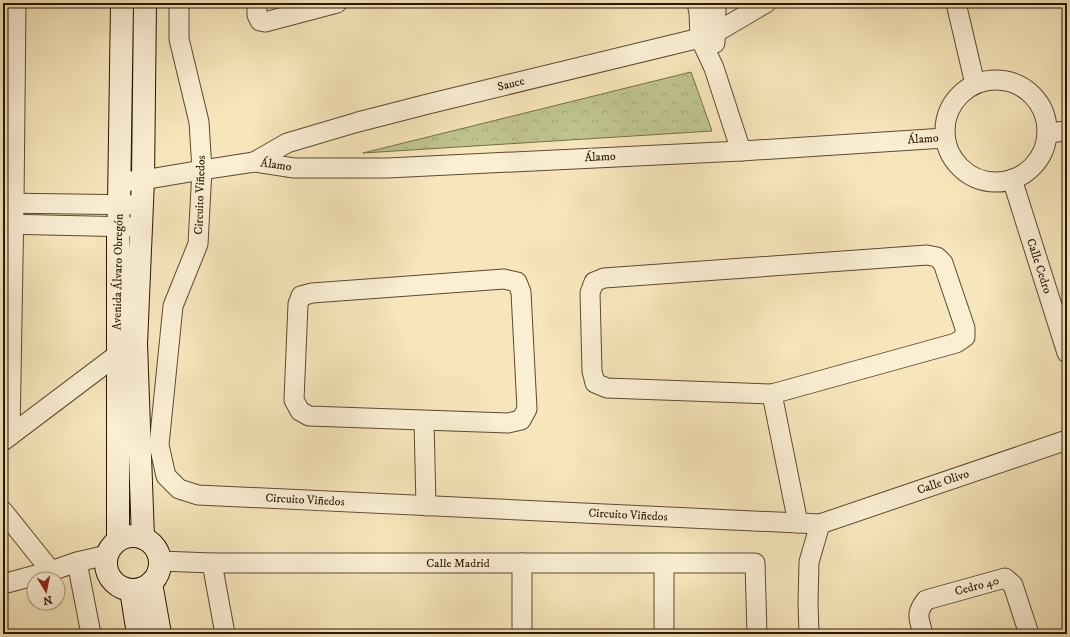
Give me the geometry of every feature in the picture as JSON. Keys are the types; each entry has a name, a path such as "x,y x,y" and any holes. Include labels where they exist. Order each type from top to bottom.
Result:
{"street":[{"path":"7,439 8,225 16,3"},
{"name":"Avenida Álvaro Obregón","path":"113,548 122,3"},
{"name":"Avenida Álvaro Obregón","path":"143,538 136,344 143,205 145,3"},
{"name":"Circuito Viñedos","path":"179,3 179,38 199,122 202,170 198,244 173,306 159,445 166,476 179,489 198,495 820,524"},
{"path":"257,3 257,15 260,20 265,22 337,3"},
{"path":"697,3 699,13 708,35 714,68 741,151"},
{"path":"708,35 716,10 714,3"},
{"name":"Sauce","path":"254,162 287,143 358,122 708,35 766,3"},
{"path":"956,3 975,84"},
{"path":"991,80 1008,82 1024,88 1037,100 1045,116 1047,133 1043,150 1034,164 1020,176 1005,181 988,181 973,176 959,167 945,138 946,122 951,106 961,94 975,84 991,80"},
{"path":"1047,133 1067,131"},
{"name":"Álamo","path":"254,162 294,168 387,168 741,151 945,138"},
{"path":"119,182 143,180 254,162"},
{"name":"Calle Cedro","path":"1012,179 1067,353"},
{"path":"9,203 143,205"},
{"path":"8,225 141,227"},
{"path":"927,255 937,257 943,264 965,328 965,337 956,343 772,394 607,388 595,382 592,371 590,293 594,282 604,278 927,255"},
{"path":"504,279 517,282 521,292 527,409 521,420 508,423 424,421 309,416 300,411 294,400 298,304 301,296 312,293 504,279"},
{"path":"7,439 117,355 136,344"},
{"path":"772,394 798,523"},
{"path":"424,421 426,506"},
{"name":"Calle Olivo","path":"820,524 1067,440"},
{"path":"3,512 50,571"},
{"path":"809,634 809,562 820,524"},
{"path":"54,571 113,548 126,536 143,538 148,540 157,549 160,561 158,573 151,583 142,588 131,590 118,586 110,576 106,564 113,548"},
{"name":"Calle Madrid","path":"160,561 212,563 755,563 757,634"},
{"path":"77,562 91,634"},
{"path":"212,563 225,634"},
{"path":"522,563 522,634"},
{"path":"664,563 664,634"},
{"path":"3,584 26,578"},
{"name":"Cedro 40","path":"923,634 918,615 920,607 926,600 1005,578 1013,585 1029,634"},
{"path":"151,583 160,634"},
{"path":"131,590 138,634"}],"green space":[{"path":"691,72 712,131 363,153"}]}
